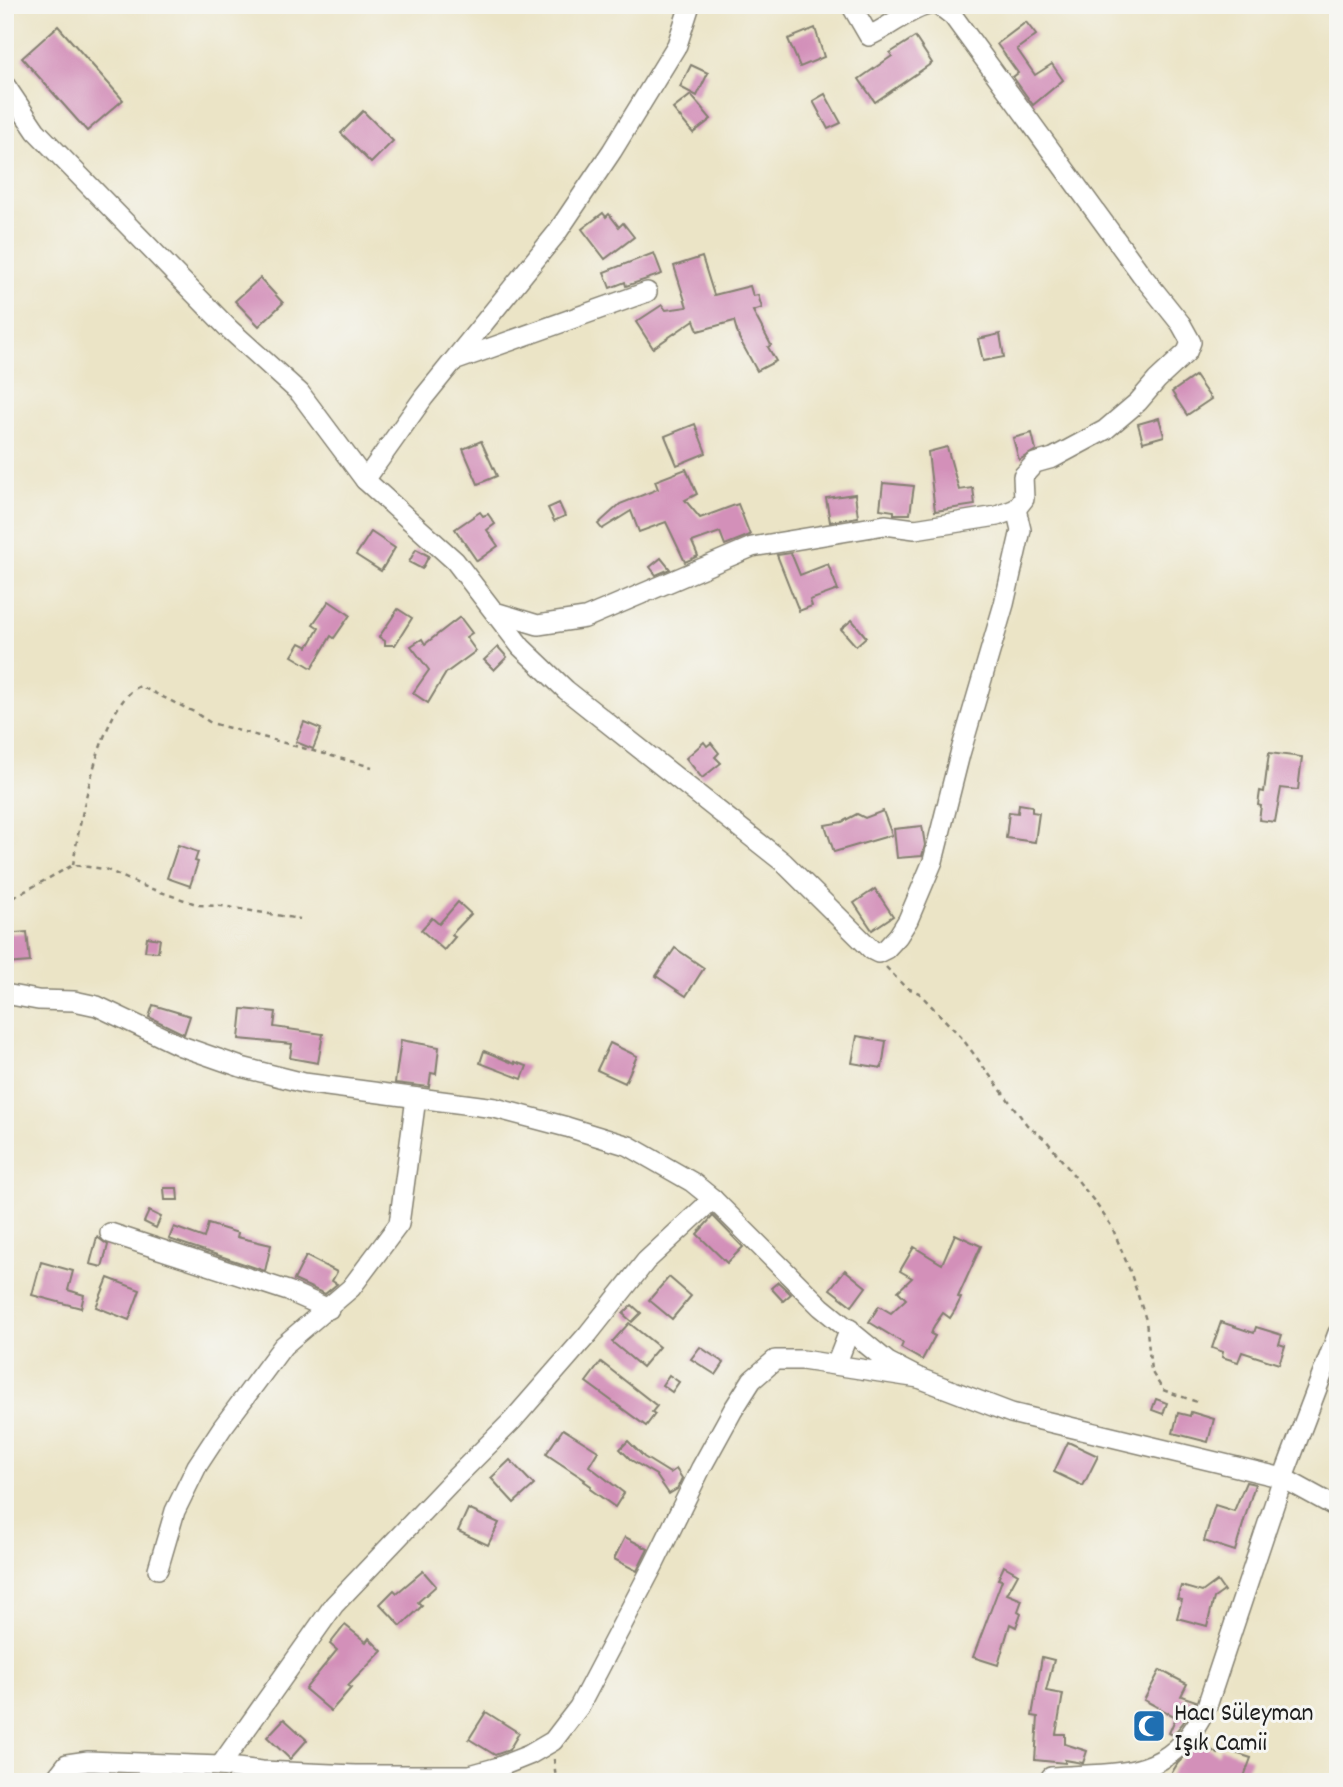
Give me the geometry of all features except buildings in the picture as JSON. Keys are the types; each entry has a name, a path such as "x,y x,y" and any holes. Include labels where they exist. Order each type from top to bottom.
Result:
{"street":[{"path":"365,480 424,397 556,234 612,151 677,45 690,5"},
{"path":"851,5 869,36 912,11 928,5"},
{"path":"495,612 538,625 584,618 752,547 885,525 915,529 997,516 1016,509 1024,499 1023,476 1035,463 1053,458 1105,430 1138,402 1187,352 1191,342 1181,324 1141,274 978,48 953,16 939,5"},
{"path":"5,85 36,131 228,328 300,393 365,480 454,561 521,647 566,690 783,862 878,953 886,949 898,936 908,920 933,861 960,754 1004,604 1021,530 1016,509"},
{"path":"454,361 647,292"},
{"path":"5,994 97,1006 181,1046 241,1068 304,1083 495,1108 629,1146 692,1182 713,1199 821,1307 888,1362 919,1378 1011,1413 1283,1478 1338,1507"},
{"path":"158,1569 175,1511 198,1466 222,1428 283,1346 351,1288 399,1224 416,1098"},
{"path":"220,1766 334,1605 512,1421 588,1334 646,1261 713,1199"},
{"path":"110,1233 288,1292 329,1309"},
{"path":"836,1365 850,1329"},
{"path":"1051,1777 1132,1771 1152,1766 1180,1746 1196,1729 1207,1706 1283,1478 1338,1333"},
{"path":"53,1782 66,1764 88,1761 220,1766 342,1775 470,1775 529,1755 553,1741 579,1707 701,1468 752,1380 775,1360 802,1360 919,1378"}],"path":[{"path":"73,865 81,820 108,726 130,690 140,686 211,723 372,767"},
{"path":"5,902 73,865 104,869 199,905 222,906 300,919"},
{"path":"878,953 886,967 905,987 919,993 961,1037 1027,1125 1046,1140 1094,1201 1112,1227 1130,1272 1146,1320 1151,1371 1163,1390 1197,1402"}],"place":[{"name":"Hacı Süleyman Işık Camii","path":"1149,1726"}]}
